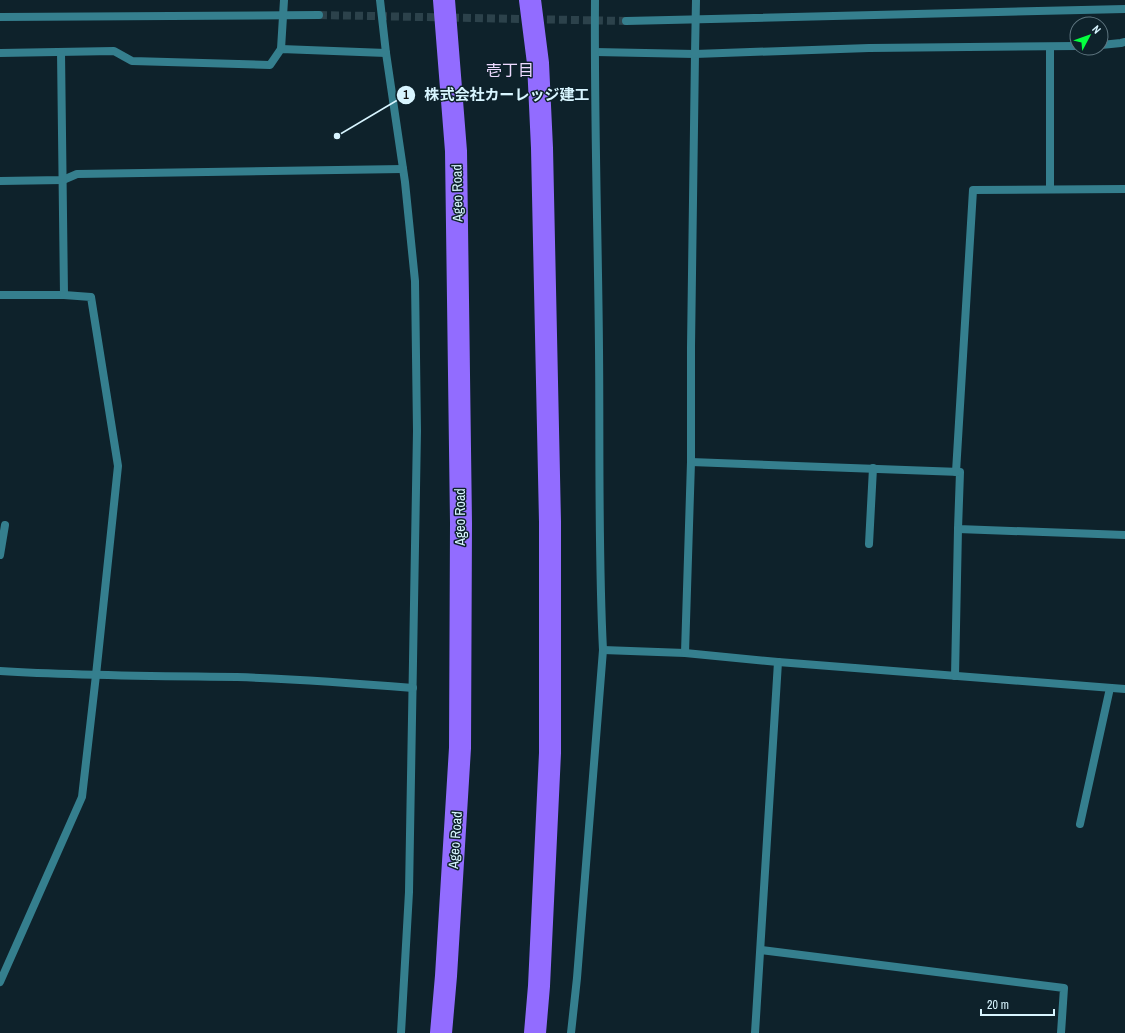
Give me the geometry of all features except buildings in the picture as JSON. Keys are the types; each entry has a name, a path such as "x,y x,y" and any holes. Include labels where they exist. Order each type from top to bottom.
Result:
{"highway":[{"name":"Ageo Road","path":"441,1033 460,748 461,523 456,150 444,0"},
{"path":"530,0 538,63 542,148 550,522 550,753 539,986 534,1033"}],"street":[{"path":"0,53 114,50 132,61 270,65 281,49 284,0"},
{"path":"380,0 386,53 403,169 415,281 417,431 409,892 400,1033"},
{"path":"571,1033 577,978 603,650 601,609 595,0"},
{"path":"685,653 691,462 691,347 696,0"},
{"path":"626,21 1125,9"},
{"path":"0,17 319,15"},
{"path":"1109,44 1125,42"},
{"path":"595,52 695,54 869,48 1069,46"},
{"path":"1050,47 1050,189"},
{"path":"281,49 386,53"},
{"path":"61,52 64,295"},
{"path":"0,58 26,53"},
{"path":"0,181 63,180 77,174 403,169"},
{"path":"956,472 973,190 1125,189"},
{"path":"0,295 64,295 92,297 118,466 82,797 0,982"},
{"path":"691,462 960,472 955,676"},
{"path":"869,544 873,468"},
{"path":"0,555 5,525"},
{"path":"958,529 1125,535"},
{"path":"603,650 685,653 778,662 1125,689"},
{"path":"755,1033 778,662"},
{"path":"0,671 58,674 277,679 413,688"},
{"path":"1080,824 1110,688"},
{"path":"761,950 1064,988 1061,1033"}],"tunnel":[{"path":"319,15 626,21"}],"place":[{"name":"株式会社カーレッジ建工","path":"337,136"}],"district":[{"name":"壱丁目","path":"510,70"}]}
